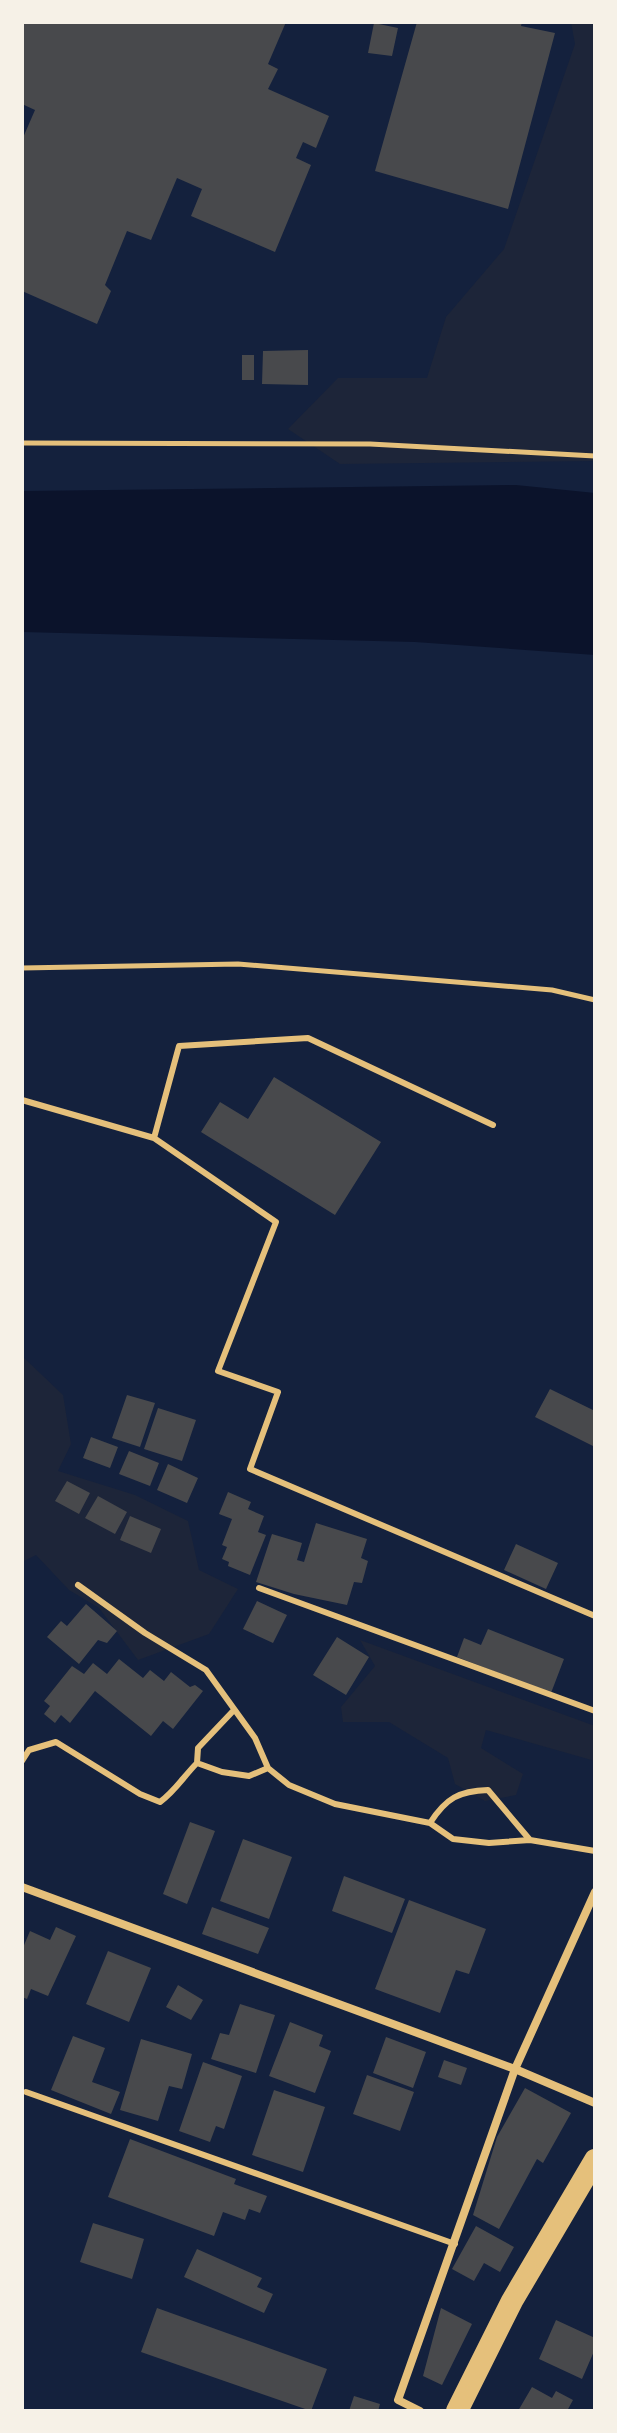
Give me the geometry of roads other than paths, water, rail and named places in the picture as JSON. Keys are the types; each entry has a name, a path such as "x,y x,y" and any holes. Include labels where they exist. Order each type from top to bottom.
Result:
{"highway":[{"path":"457,2411 512,2301 595,2160"}],"street":[{"path":"22,1887 515,2069 595,2103"},
{"path":"420,2411 398,2400 515,2069 595,1892"}],"lane":[{"path":"154,1138 179,1046 308,1038 493,1125"},
{"path":"22,1100 154,1138 276,1222 218,1371 278,1392 250,1469 595,1616"},
{"path":"78,1585 145,1633 206,1670 255,1738 268,1768 289,1785 335,1804 430,1823 453,1839 489,1843 530,1840 595,1851"},
{"path":"259,1588 595,1711"},
{"path":"22,1761 29,1750 56,1742 140,1794 160,1802 172,1793 197,1763 198,1748 234,1710"},
{"path":"197,1763 222,1772 249,1776 268,1768"},
{"path":"430,1823 441,1807 465,1791 488,1790 530,1840"},
{"path":"26,2092 455,2244"}]}
